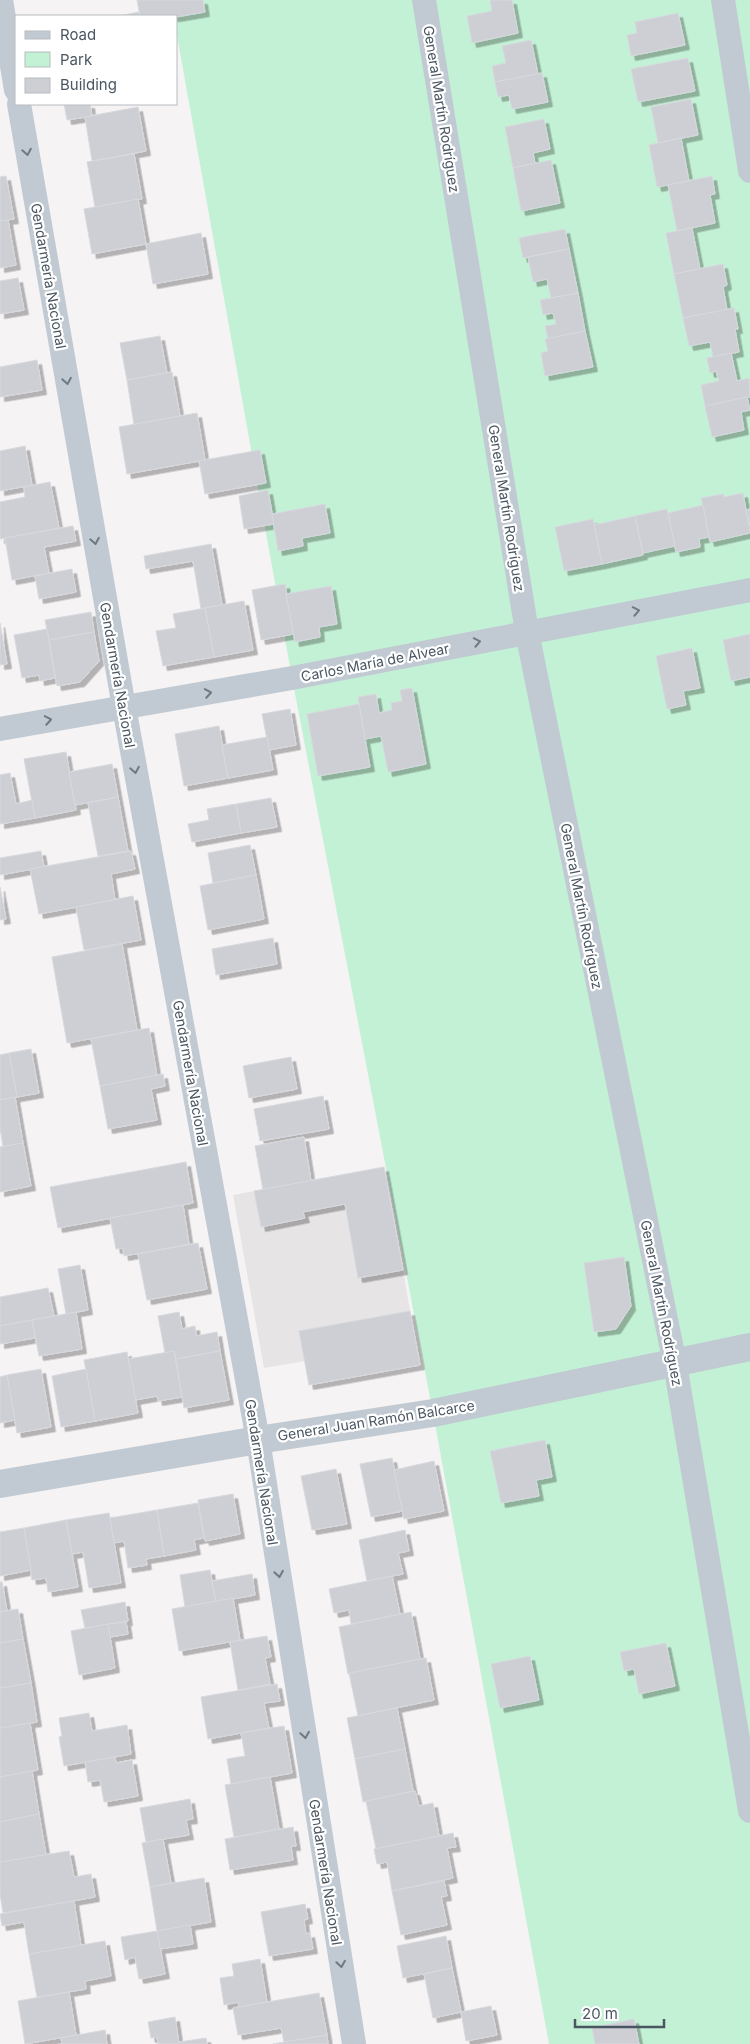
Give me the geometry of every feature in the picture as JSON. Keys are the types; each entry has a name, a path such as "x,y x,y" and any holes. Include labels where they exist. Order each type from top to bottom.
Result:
{"street":[{"path":"0,0 15,84"},
{"name":"General Martín Rodríguez","path":"424,0 527,632 675,1364 750,1811"},
{"path":"723,0 750,171"},
{"name":"Gendarmería Nacional","path":"19,105 124,707 258,1440 354,2044"},
{"name":"Carlos María de Alvear","path":"0,729 292,678 750,590"},
{"name":"General Juan Ramón Balcarce","path":"0,1484 258,1440 433,1413 750,1347"}],"shaded area":[{"path":"254,1191 261,1227 304,1219 303,1212 345,1204 358,1278 403,1270 410,1311 300,1331 305,1361 264,1368 233,1195"}],"green space":[{"path":"171,0 750,0 750,2044 549,2044 433,1413 292,678 178,41 178,15 176,15"}],"building":[{"path":"137,0 203,0 205,12 178,17 178,15 140,15"},
{"path":"490,0 512,0 518,33 472,43 467,16 492,11"},
{"path":"139,12 140,15 124,15"},
{"path":"678,13 685,45 631,56 627,35 637,33 635,22"},
{"path":"531,40 538,74 495,82 492,66 506,63 502,46"},
{"path":"688,58 695,91 638,102 631,69"},
{"path":"542,73 548,102 512,109 509,95 498,97 495,82"},
{"path":"691,99 698,135 658,143 651,107"},
{"path":"64,105 90,105 92,116 67,120"},
{"path":"138,107 146,151 92,161 85,117"},
{"path":"544,119 550,149 533,153 535,163 513,168 505,127"},
{"path":"681,138 689,181 657,187 649,145"},
{"path":"134,154 142,199 95,207 87,162"},
{"path":"551,160 560,203 521,211 513,168"},
{"path":"6,176 14,219 0,221 0,177"},
{"path":"712,176 715,194 710,195 715,223 677,231 668,185"},
{"path":"138,199 146,244 92,254 84,209"},
{"path":"8,220 16,265 0,268 0,221"},
{"path":"692,228 700,269 674,274 666,233"},
{"path":"565,229 569,249 523,258 519,238"},
{"path":"201,233 208,274 153,284 146,244"},
{"path":"569,249 578,293 551,298 547,279 533,282 528,257"},
{"path":"723,264 727,285 723,287 727,310 683,318 674,274"},
{"path":"18,278 24,310 0,314 0,281"},
{"path":"578,293 585,331 548,339 545,326 556,324 553,313 543,315 540,300"},
{"path":"734,308 738,329 735,329 739,352 713,357 710,342 689,346 683,318"},
{"path":"585,331 593,367 545,376 541,353 548,351 545,339"},
{"path":"160,336 167,373 127,380 120,343"},
{"path":"731,353 737,381 749,378 750,397 705,406 701,385 719,381 716,371 710,373 707,358"},
{"path":"37,360 42,390 0,397 0,367"},
{"path":"172,372 180,416 134,425 127,380"},
{"path":"747,397 750,410 741,412 744,430 712,437 705,406"},
{"path":"197,413 205,460 127,474 119,427"},
{"path":"25,446 32,485 0,491 0,451"},
{"path":"260,450 266,483 205,494 199,461"},
{"path":"50,482 59,528 0,539 0,502 25,497 24,487"},
{"path":"268,490 274,524 244,529 239,496"},
{"path":"743,493 750,533 710,542 701,498 723,494 724,497"},
{"path":"325,504 330,533 302,538 303,546 278,551 272,514"},
{"path":"703,505 709,537 699,539 700,547 676,552 668,513"},
{"path":"667,509 675,546 643,553 635,516"},
{"path":"750,509 750,526 746,510"},
{"path":"635,516 643,555 602,564 594,525"},
{"path":"593,519 602,564 564,571 555,527"},
{"path":"73,526 76,541 44,547 49,573 12,580 5,538"},
{"path":"211,544 222,605 201,609 193,561 146,569 144,556"},
{"path":"72,569 76,592 39,599 35,576"},
{"path":"285,584 294,634 261,640 252,590"},
{"path":"331,586 337,624 319,627 320,637 295,642 286,594"},
{"path":"244,601 253,650 214,657 205,608"},
{"path":"205,608 214,657 163,666 156,631 176,628 173,614"},
{"path":"91,612 94,632 49,640 45,620"},
{"path":"0,623 7,664 0,665"},
{"path":"47,629 55,678 40,681 39,675 22,678 14,635"},
{"path":"94,632 99,661 80,682 57,686 49,640"},
{"path":"750,634 750,677 731,681 723,640"},
{"path":"692,648 700,688 683,691 686,705 667,709 656,656"},
{"path":"412,688 426,764 388,772 381,736 365,739 358,697 376,694 379,713 392,710 391,703 402,701 400,690"},
{"path":"359,704 370,767 318,776 307,714"},
{"path":"290,709 296,745 269,750 262,714"},
{"path":"219,726 228,778 184,786 175,734"},
{"path":"267,737 273,770 228,778 222,745"},
{"path":"66,752 76,810 35,818 24,759"},
{"path":"112,764 118,797 75,805 69,772"},
{"path":"10,773 16,804 32,800 35,818 0,824 0,775"},
{"path":"118,797 128,851 98,856 88,803"},
{"path":"271,798 277,827 241,833 236,804"},
{"path":"236,804 241,833 192,842 188,824 209,820 207,809"},
{"path":"250,845 256,875 213,883 208,853"},
{"path":"41,851 44,867 0,875 0,858"},
{"path":"131,851 135,869 111,874 115,900 39,914 30,869"},
{"path":"256,875 264,919 208,930 200,886"},
{"path":"0,887 6,919 0,920"},
{"path":"133,896 141,940 84,950 76,907"},
{"path":"273,938 277,964 216,975 212,949"},
{"path":"122,944 137,1030 67,1043 52,957"},
{"path":"149,1028 157,1076 100,1086 91,1039"},
{"path":"31,1049 39,1093 17,1097 9,1053"},
{"path":"9,1053 17,1097 0,1100 0,1055"},
{"path":"291,1057 297,1089 249,1098 243,1066"},
{"path":"163,1074 165,1086 151,1089 157,1120 108,1129 100,1086"},
{"path":"323,1096 329,1129 260,1141 254,1109"},
{"path":"15,1097 23,1143 3,1147 0,1128 0,1100"},
{"path":"304,1137 311,1181 263,1190 255,1146"},
{"path":"23,1143 31,1186 0,1192 0,1147"},
{"path":"186,1162 193,1203 58,1228 50,1187"},
{"path":"384,1167 403,1270 358,1278 345,1204 303,1212 305,1218 261,1227 254,1191"},
{"path":"183,1205 189,1244 124,1256 123,1248 116,1249 110,1218"},
{"path":"198,1243 207,1289 147,1300 138,1254"},
{"path":"624,1257 631,1306 616,1329 594,1332 584,1263"},
{"path":"80,1265 88,1310 66,1314 58,1269"},
{"path":"48,1288 54,1316 0,1326 0,1297"},
{"path":"410,1311 420,1365 309,1385 299,1331"},
{"path":"76,1312 82,1349 39,1356 32,1320"},
{"path":"179,1312 182,1329 195,1326 196,1336 217,1332 220,1351 176,1359 174,1351 165,1353 158,1316"},
{"path":"32,1320 35,1338 0,1344 0,1326"},
{"path":"174,1351 182,1397 158,1401 157,1396 135,1400 128,1359"},
{"path":"220,1351 229,1400 184,1408 176,1359"},
{"path":"127,1352 138,1413 95,1421 84,1360"},
{"path":"41,1369 51,1427 17,1433 7,1375"},
{"path":"86,1369 95,1421 61,1427 52,1376"},
{"path":"7,1375 15,1420 0,1423 0,1377"},
{"path":"545,1440 552,1477 536,1480 539,1496 501,1503 490,1451"},
{"path":"392,1458 403,1511 371,1517 360,1464"},
{"path":"434,1461 444,1511 404,1519 394,1470"},
{"path":"336,1469 347,1524 312,1530 301,1476"},
{"path":"233,1494 240,1534 205,1541 198,1500"},
{"path":"198,1503 204,1538 194,1540 196,1550 164,1556 157,1510"},
{"path":"157,1510 164,1556 146,1559 147,1565 128,1568 124,1541 114,1543 110,1518"},
{"path":"109,1513 121,1583 89,1588 83,1552 72,1554 66,1520"},
{"path":"66,1520 78,1587 48,1592 46,1578 32,1580 24,1528"},
{"path":"24,1528 31,1570 0,1576 0,1532"},
{"path":"405,1530 409,1551 398,1553 403,1574 367,1581 359,1540"},
{"path":"210,1570 216,1602 185,1607 180,1575"},
{"path":"252,1574 255,1595 216,1602 212,1581"},
{"path":"392,1576 400,1614 351,1624 349,1610 334,1613 329,1589"},
{"path":"0,1582 2,1582 7,1611 0,1612"},
{"path":"233,1598 240,1640 179,1651 172,1609"},
{"path":"125,1602 128,1621 85,1628 81,1610"},
{"path":"18,1609 23,1639 0,1643 0,1612"},
{"path":"411,1612 420,1659 348,1674 339,1627"},
{"path":"126,1622 128,1634 110,1637 108,1624"},
{"path":"108,1624 115,1668 79,1675 71,1631"},
{"path":"267,1636 271,1657 265,1658 270,1684 238,1690 230,1642"},
{"path":"23,1639 31,1683 0,1688 0,1643"},
{"path":"666,1643 675,1686 639,1694 634,1669 624,1671 620,1652"},
{"path":"530,1656 539,1700 500,1708 491,1664"},
{"path":"426,1658 434,1700 358,1716 349,1673"},
{"path":"31,1683 37,1722 0,1728 0,1688"},
{"path":"277,1684 280,1701 264,1703 269,1728 208,1739 201,1697"},
{"path":"397,1708 405,1749 355,1759 347,1718"},
{"path":"89,1713 92,1731 127,1725 131,1754 64,1766 59,1737 62,1736 59,1718"},
{"path":"30,1723 38,1770 0,1777 0,1728"},
{"path":"284,1726 292,1773 231,1784 227,1759 245,1756 241,1733"},
{"path":"405,1749 413,1791 363,1802 355,1759"},
{"path":"115,1757 116,1763 132,1760 138,1796 104,1802 100,1780 88,1782 85,1762"},
{"path":"32,1771 39,1814 0,1822 0,1777"},
{"path":"270,1777 279,1829 234,1837 225,1785"},
{"path":"415,1791 419,1806 433,1803 439,1836 376,1849 366,1801"},
{"path":"190,1799 193,1819 186,1820 189,1835 146,1842 140,1808"},
{"path":"39,1814 46,1855 0,1862 0,1822"},
{"path":"293,1827 296,1846 291,1846 293,1860 230,1870 225,1839"},
{"path":"453,1833 456,1847 447,1848 453,1878 392,1891 387,1862 377,1864 374,1849"},
{"path":"163,1839 171,1883 150,1887 142,1843"},
{"path":"69,1851 74,1877 91,1874 95,1897 3,1913 0,1894 0,1862"},
{"path":"204,1878 211,1922 157,1931 150,1887"},
{"path":"444,1881 447,1896 441,1897 447,1925 401,1935 392,1891"},
{"path":"74,1901 81,1946 29,1954 24,1922 2,1926 0,1914"},
{"path":"305,1904 308,1919 304,1920 306,1934 310,1933 313,1949 269,1956 261,1912"},
{"path":"190,1925 193,1944 160,1949 157,1931"},
{"path":"157,1931 165,1974 139,1979 135,1957 125,1960 121,1937"},
{"path":"446,1936 452,1968 403,1978 397,1946"},
{"path":"105,1941 111,1976 85,1981 86,1989 37,1997 29,1954"},
{"path":"260,1959 267,2002 239,2007 238,2002 224,2005 220,1978 234,1976 232,1964"},
{"path":"452,1968 461,2012 433,2018 424,1974"},
{"path":"69,1992 76,2035 25,2044 18,2001"},
{"path":"319,1993 327,2035 284,2042 281,2028 238,2035 233,2008"},
{"path":"491,2006 497,2035 466,2041 461,2012"},
{"path":"175,2017 179,2044 158,2044 157,2037 151,2038 148,2022"},
{"path":"634,2019 639,2044 595,2044 592,2028"},
{"path":"105,2030 107,2044 62,2044 61,2038"},
{"path":"327,2035 328,2044 273,2044 284,2042"},
{"path":"206,2038 207,2044 179,2044 179,2042"}]}
